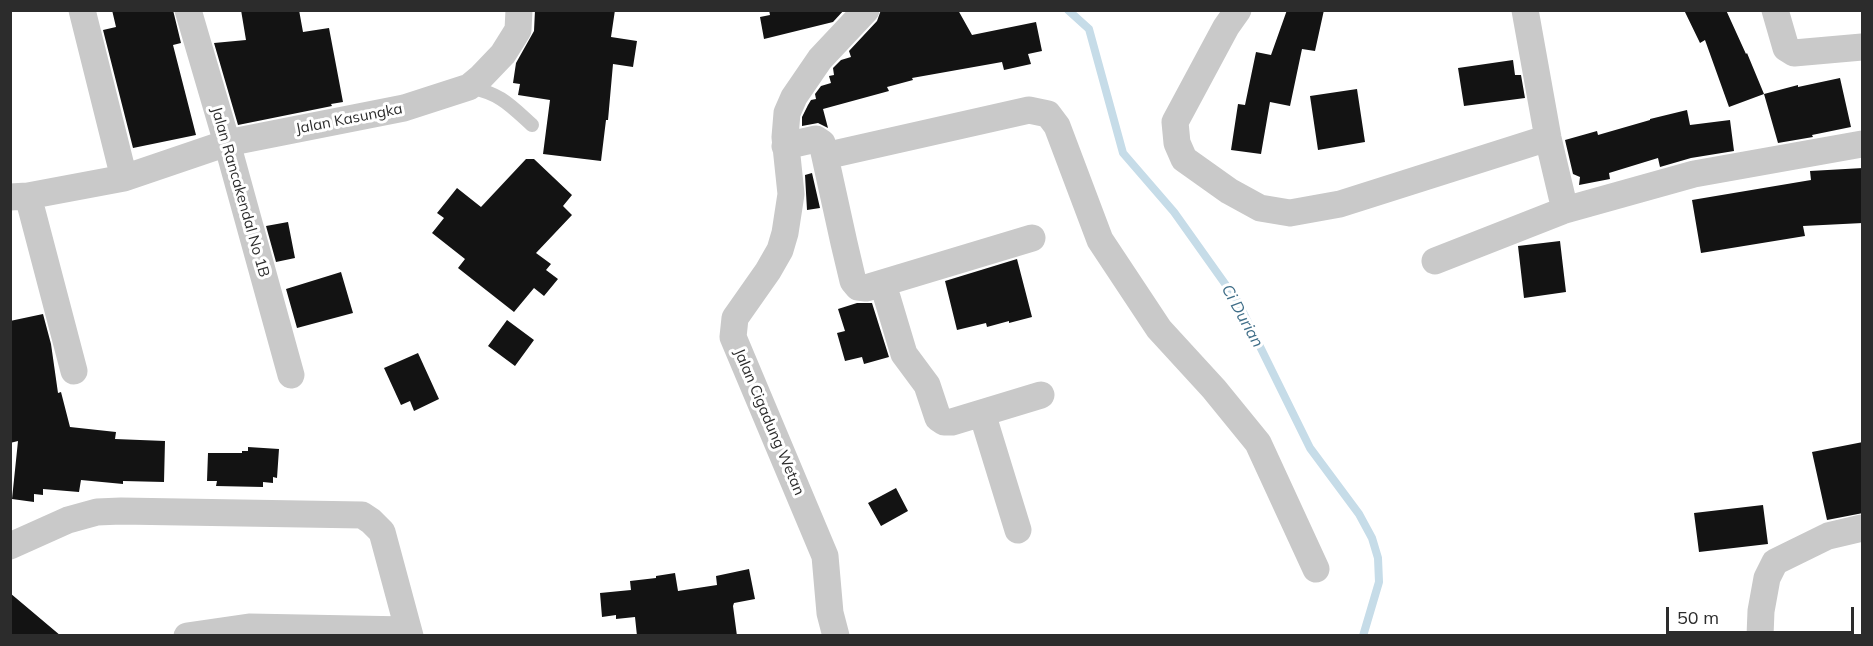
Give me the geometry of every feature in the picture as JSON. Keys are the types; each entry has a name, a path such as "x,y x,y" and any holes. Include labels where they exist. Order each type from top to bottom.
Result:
{"street":[{"path":"82,10 124,178"},
{"name":"Jalan Rancakendal No 1B","path":"188,10 291,375"},
{"path":"469,87 503,54 518,30 519,10"},
{"path":"1238,10 1226,27 1175,122 1177,143 1184,159 1229,191 1260,208 1290,213 1340,204 1548,138"},
{"path":"1525,10 1548,138 1565,210"},
{"path":"1775,10 1786,48 1794,54 1863,47"},
{"name":"Jalan Cigadung Wetan","path":"836,636 830,613 825,556 733,337 735,318 768,271 780,250 785,232 791,194 785,146 787,113 794,97 820,59 862,12"},
{"name":"Jalan Kasungka","path":"19,197 124,178 227,143 404,108 469,87"},
{"path":"825,156 1029,110 1048,114 1057,126 1100,240 1159,329 1214,389 1258,443 1316,569"},
{"path":"785,146 816,139 822,143 853,281 858,287 866,288 883,284 1032,238"},
{"path":"1435,261 1565,210 1694,174 1863,144"},
{"path":"19,197 74,371"},
{"path":"883,284 904,354 927,385 938,418 944,422 952,422 1041,395"},
{"path":"982,413 1018,530"},
{"path":"10,546 68,520 97,512 362,515 382,532 409,633 249,627 187,636"},
{"path":"1760,636 1761,611 1767,578 1775,562 1828,536 1863,528"}],"lane":[{"path":"469,87 499,96 532,125"}],"building":[{"path":"112,10 173,10 181,43 173,45 196,135 133,148 103,30 116,27"},
{"path":"241,10 299,10 303,32 329,28 343,102 238,125 214,43 246,40"},
{"path":"535,10 615,10 611,37 637,41 633,67 613,64 608,120 606,120 601,161 543,154 550,100 518,95 520,84 513,83 516,63 534,31"},
{"path":"769,10 844,10 833,22 764,39 760,17 770,15"},
{"path":"881,10 958,10 972,35 1036,22 1042,51 1028,54 1031,64 1004,70 1002,62 912,78 913,80 887,87 889,91 823,109 828,128 818,123 802,126 802,117 811,100 816,99 815,94 821,86 831,83 829,76 834,75 833,68 841,60 851,57 849,51 877,21"},
{"path":"1287,10 1324,10 1315,51 1302,49 1290,106 1270,102 1261,154 1231,150 1238,104 1245,105 1256,52 1271,55"},
{"path":"1684,10 1726,10 1764,94 1729,107 1705,40 1700,43"},
{"path":"1513,60 1515,75 1521,75 1525,98 1464,106 1458,68"},
{"path":"1840,78 1851,127 1778,143 1764,94 1798,85 1798,87"},
{"path":"1357,89 1365,142 1318,150 1310,96"},
{"path":"1687,110 1690,125 1730,120 1734,151 1691,158 1660,167 1658,158 1609,173 1610,179 1579,185 1580,177 1573,174 1565,140 1597,131 1598,135"},
{"path":"526,159 534,159 572,195 563,206 572,215 536,253 551,264 546,270 558,279 544,296 534,288 514,312 458,268 465,259 432,233 444,218 437,213 457,188 481,207"},
{"path":"1863,168 1863,223 1803,226 1805,236 1701,253 1692,200 1811,180 1810,171"},
{"path":"812,173 820,208 807,210 805,175"},
{"path":"288,222 295,258 276,262 266,226"},
{"path":"1560,241 1566,292 1524,298 1518,246"},
{"path":"1017,259 1032,317 987,327 986,323 957,330 945,281"},
{"path":"341,272 353,313 297,328 286,289"},
{"path":"857,303 872,303 889,357 864,364 862,357 845,361 837,333 845,331 838,309"},
{"path":"43,314 51,344 58,393 61,392 70,427 116,432 115,439 165,441 164,482 123,481 123,484 81,480 79,492 43,489 43,495 34,494 34,502 12,499 18,441 10,443 10,321"},
{"path":"507,320 534,340 515,366 488,346"},
{"path":"418,353 439,399 414,411 410,401 401,405 384,368"},
{"path":"1863,442 1863,513 1827,520 1812,452"},
{"path":"248,447 279,449 277,478 273,477 273,483 263,482 263,487 216,486 217,481 207,481 208,453 242,453 242,451 248,451"},
{"path":"896,488 908,511 881,526 868,503"},
{"path":"1763,505 1768,544 1699,552 1694,513"},
{"path":"749,569 755,599 734,603 737,636 637,636 635,617 616,619 616,615 602,617 600,593 631,590 630,581 675,573 678,591 717,585 716,576"},
{"path":"10,593 61,636 10,636"}],"waterway":[{"name":"Ci Durian","path":"1068,10 1089,29 1123,153 1174,212 1238,302 1310,448 1359,514 1372,538 1378,558 1379,582 1363,636"}]}
